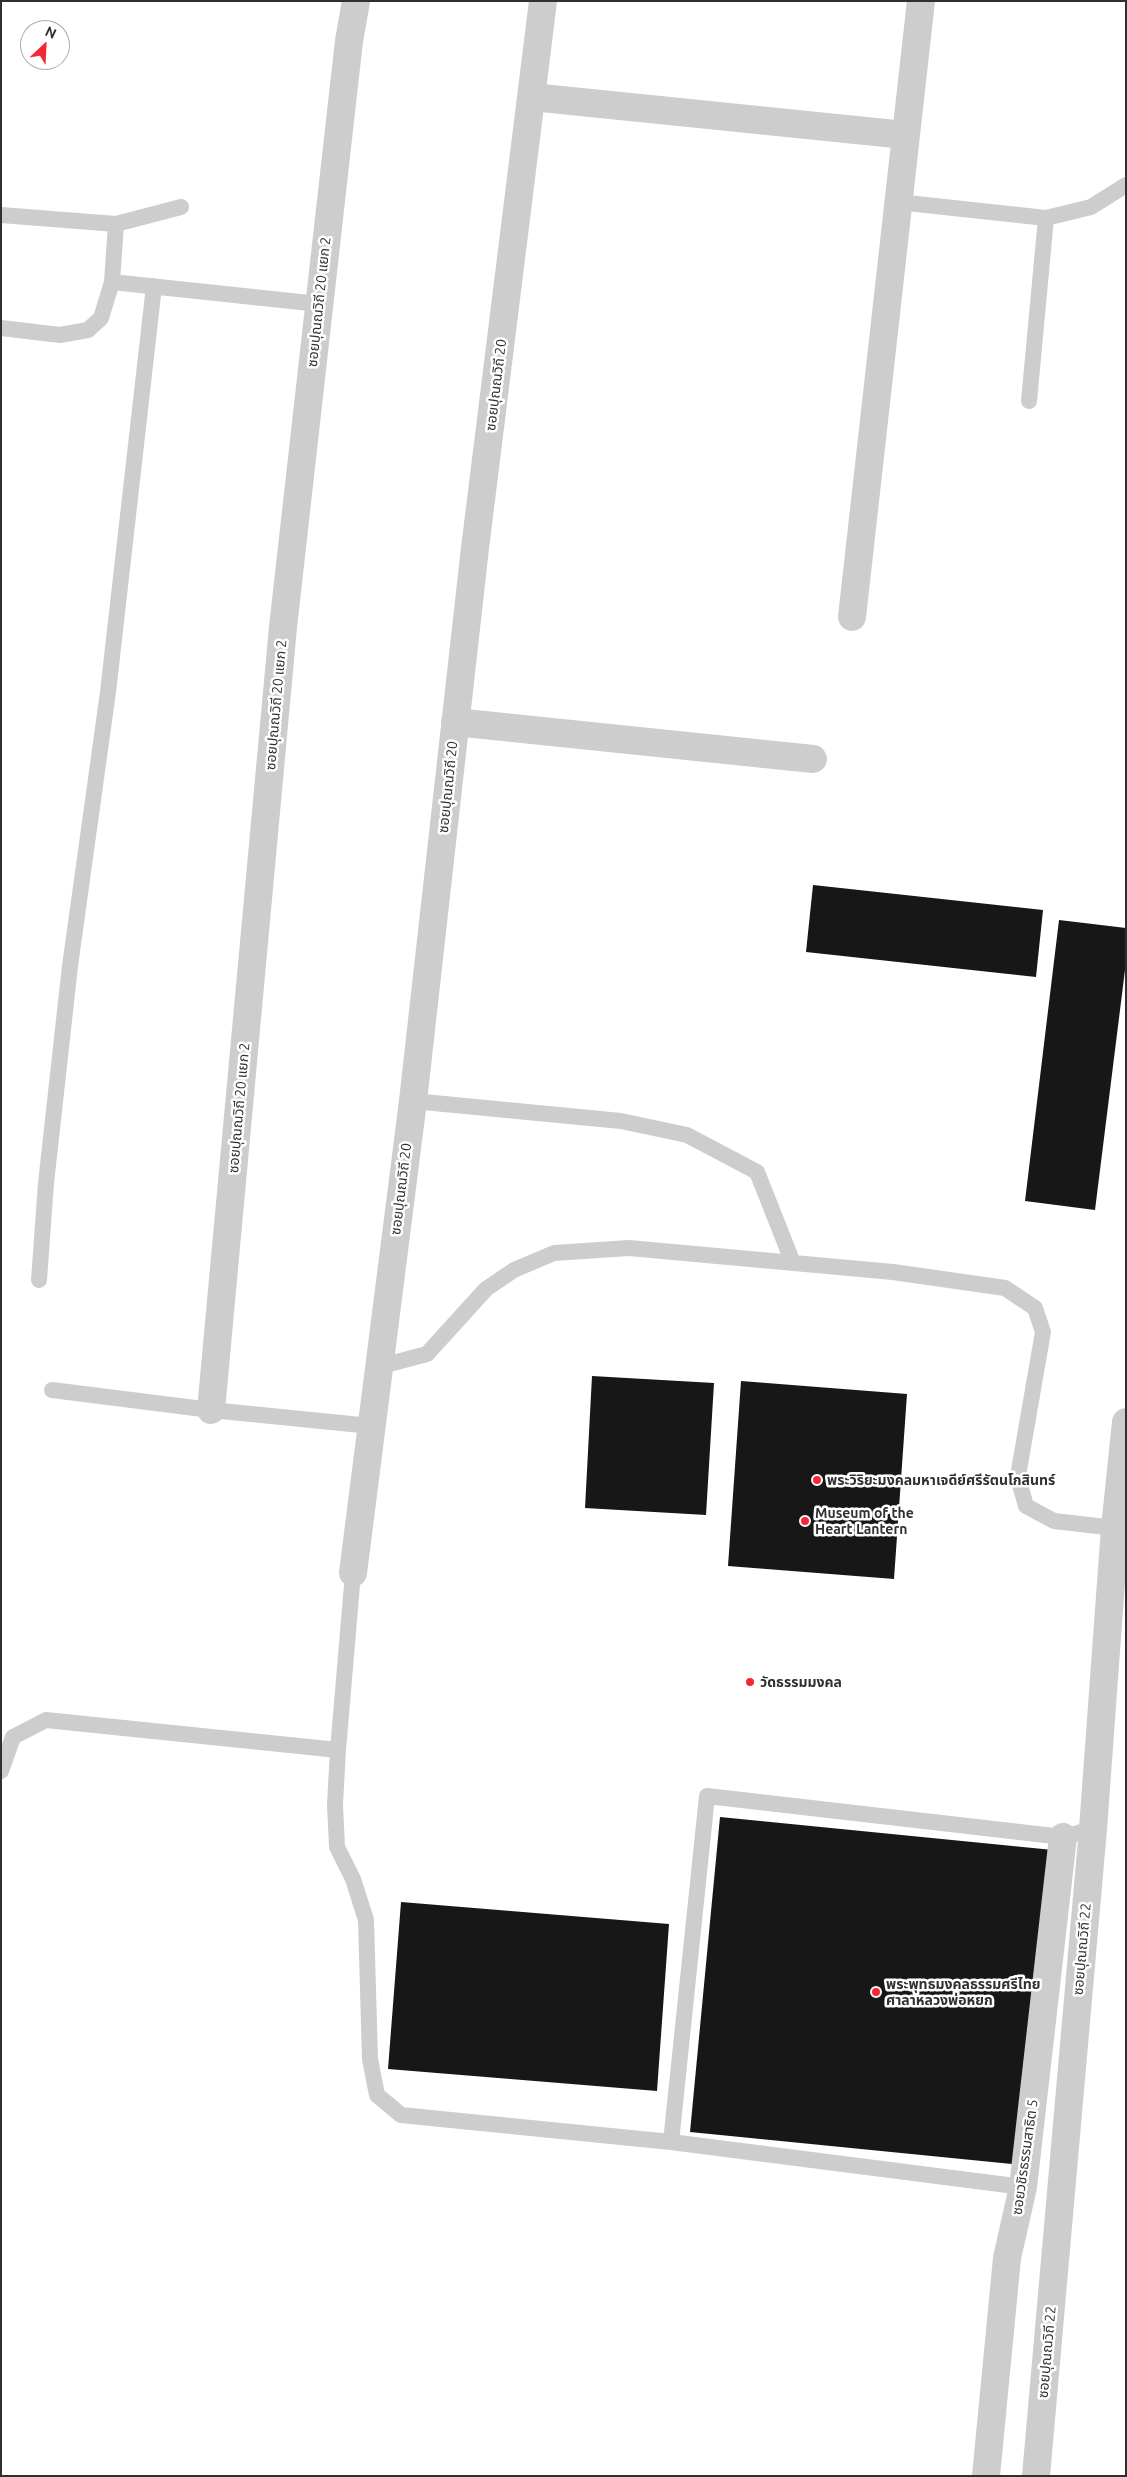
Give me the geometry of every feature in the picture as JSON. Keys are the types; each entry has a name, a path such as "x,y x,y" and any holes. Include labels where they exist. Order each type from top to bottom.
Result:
{"street":[{"name":"ซอยปุณณวิถี 20 แยก 2","path":"212,1410 283,627 349,41 356,1"},
{"name":"ซอยปุณณวิถี 20","path":"353,1573 412,1102 455,722 543,1"},
{"path":"852,617 920,1"},
{"path":"532,97 905,135"},
{"path":"455,722 813,759"},
{"name":"ซอยปุณณวิถี 22","path":"1036,2476 1093,1829 1115,1528 1126,1422"},
{"name":"ซอยวชิรธรรมสาธิต 5","path":"986,2476 1007,2258 1023,2187 1063,1838"}],"lane":[{"path":"898,202 1046,218 1091,207 1126,185"},
{"path":"1,215 116,224 180,207"},
{"path":"1029,401 1046,218"},
{"path":"1,328 60,335 88,330 101,318 112,282 116,224"},
{"path":"112,282 319,304"},
{"path":"39,1280 46,1183 70,966 108,692 154,286"},
{"path":"412,1102 620,1122 686,1135 757,1172 793,1263"},
{"path":"378,1368 428,1354 486,1289 514,1270 554,1253 629,1248 893,1272 1005,1288 1035,1308 1043,1332 1019,1470 1020,1485 1026,1506 1054,1521 1115,1528"},
{"path":"52,1390 212,1410 371,1426"},
{"path":"353,1573 335,1804 337,1847 353,1879 366,1920 370,2059 376,2095 401,2116 671,2142 1023,2187"},
{"path":"1,1771 13,1737 46,1720 338,1750"},
{"path":"671,2142 707,1796 1063,1838 1093,1829"}],"building":[{"path":"813,885 1043,910 1036,977 806,952"},
{"path":"1059,920 1126,928 1126,962 1095,1210 1025,1201"},
{"path":"592,1376 714,1383 706,1515 585,1508"},
{"name":"พระวิริยะมงคลมหาเจดีย์ศรีรัตนโกสินทร์","path":"741,1381 907,1394 894,1579 728,1566"},
{"name":"พระพุทธมงคลธรรมศรีไทย ศาลาหลวงพ่อหยก","path":"720,1817 1063,1851 1032,2166 690,2132"},
{"path":"401,1902 669,1924 657,2091 388,2069"}],"place":[{"name":"พระวิริยะมงคลมหาเจดีย์ศรีรัตนโกสินทร์","path":"817,1480"},
{"name":"Museum of the Heart Lantern","path":"805,1521"},
{"name":"วัดธรรมมงคล","path":"750,1682"},
{"name":"พระพุทธมงคลธรรมศรีไทย ศาลาหลวงพ่อหยก","path":"876,1992"}]}
